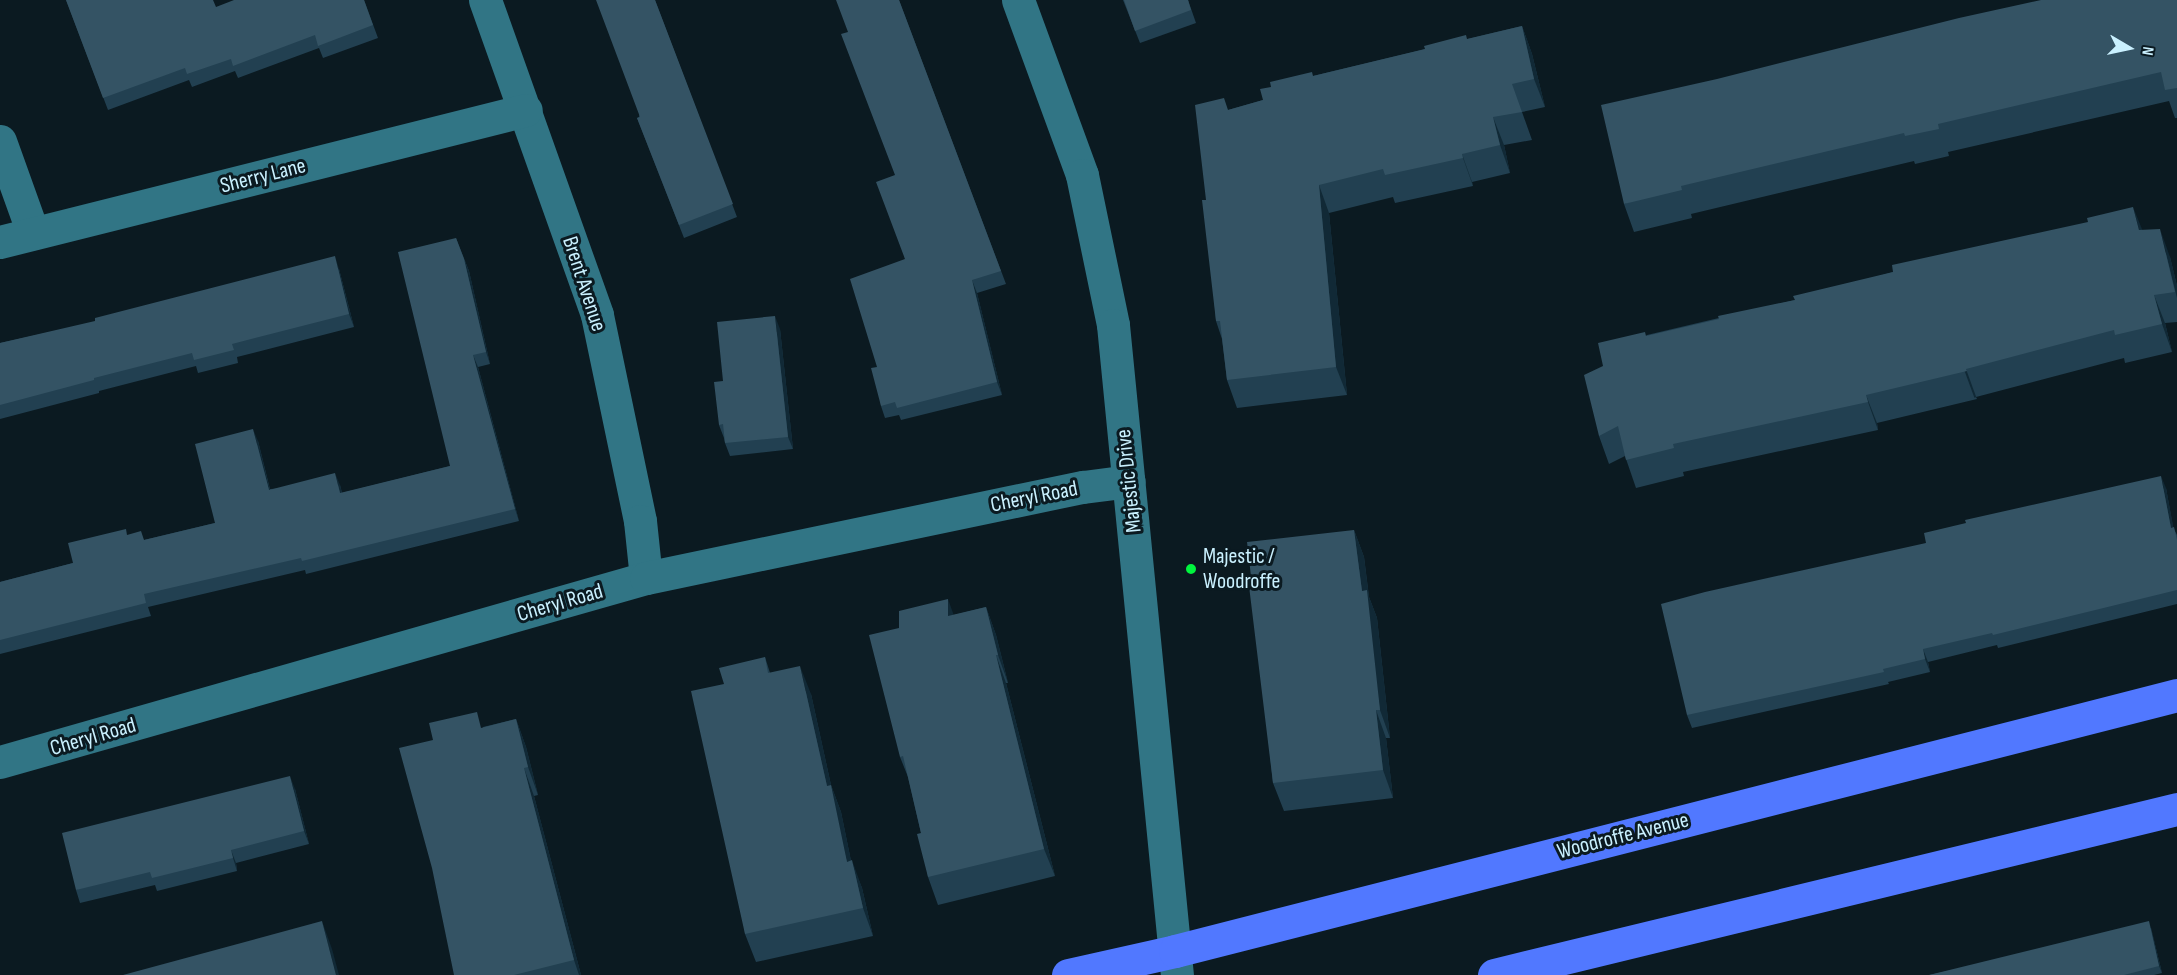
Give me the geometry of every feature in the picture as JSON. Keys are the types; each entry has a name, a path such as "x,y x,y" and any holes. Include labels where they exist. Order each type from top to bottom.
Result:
{"main road":[{"name":"Woodroffe Avenue","path":"1068,975 1176,963 2177,695"},
{"path":"1494,975 2177,809"}],"street":[{"name":"Brent Avenue","path":"485,0 597,315 640,522 646,578"},
{"name":"Majestic Drive","path":"1018,0 1082,175 1113,325 1176,963"},
{"name":"Sherry Lane","path":"0,242 526,111"},
{"path":"0,141 33,233"},
{"name":"Cheryl Road","path":"0,762 646,578 1083,487 1129,481"}],"building":[{"path":"66,0 213,0 216,7 234,0 364,0 373,25 318,46 315,35 233,66 231,59 187,74 185,68 103,98"},
{"path":"596,0 655,0 733,204 679,225 637,118 640,117"},
{"path":"836,0 899,0 1001,271 972,280 997,382 897,408 895,402 881,406 871,368 877,367 850,279 905,259 876,182 895,175 841,34 848,32"},
{"path":"1124,0 1188,0 1191,10 1135,31"},
{"path":"2041,0 2177,0 2177,88 2165,90 2161,72 1938,124 1939,129 1905,136 1904,133 1681,186 1682,190 1624,204 1601,105"},
{"path":"1522,26 1534,79 1512,84 1522,112 1493,117 1500,145 1462,154 1463,158 1385,175 1383,169 1319,185 1336,367 1227,380 1220,321 1216,321 1202,200 1206,200 1195,105 1224,98 1228,110 1263,100 1260,89 1271,87 1270,82 1312,72 1313,76 1425,49 1424,46 1466,35 1467,39"},
{"path":"2133,207 2139,230 2160,229 2175,292 2154,295 2162,324 2115,335 2114,330 1966,369 1967,371 1866,395 1868,402 1673,444 1674,448 1626,460 1618,426 1599,436 1584,375 1603,366 1598,343 1645,332 1646,336 1719,319 1718,316 1795,300 1793,296 1893,272 1892,265 2088,222 2087,218"},
{"path":"456,238 464,259 486,352 473,355 515,509 302,561 301,558 144,594 146,603 0,640 0,582 73,563 68,543 126,529 127,535 141,531 144,540 215,523 195,444 253,429 269,490 335,473 340,493 450,466 398,252"},
{"path":"335,256 349,314 232,344 234,350 194,360 192,353 0,405 0,343 95,321 95,318"},
{"path":"775,316 788,437 725,443 723,424 719,425 714,382 723,381 717,322"},
{"path":"2161,476 2171,528 2174,527 2177,540 2177,590 1993,635 1992,633 1923,649 1925,659 1883,669 1884,672 1687,715 1661,604 1705,592 1926,543 1924,533 1966,523 1965,520"},
{"path":"1354,530 1362,591 1367,590 1380,710 1376,710 1383,770 1273,783 1249,586 1252,585 1247,542"},
{"path":"948,599 948,616 986,607 1044,849 928,877 917,834 921,833 903,756 900,757 869,635 899,628 899,611"},
{"path":"765,657 768,673 800,666 827,786 831,785 847,862 852,860 863,908 745,934 691,691 724,684 719,668"},
{"path":"477,712 481,728 516,719 528,767 524,768 574,960 514,975 454,975 432,868 399,748 433,740 429,723"},
{"path":"290,776 304,831 231,850 233,858 152,878 150,872 76,890 62,833"},
{"path":"322,921 336,975 123,975"},
{"path":"2149,921 2159,966 2124,975 1929,975"}],"place":[{"name":"Majestic / Woodroffe","path":"1191,569"}]}
